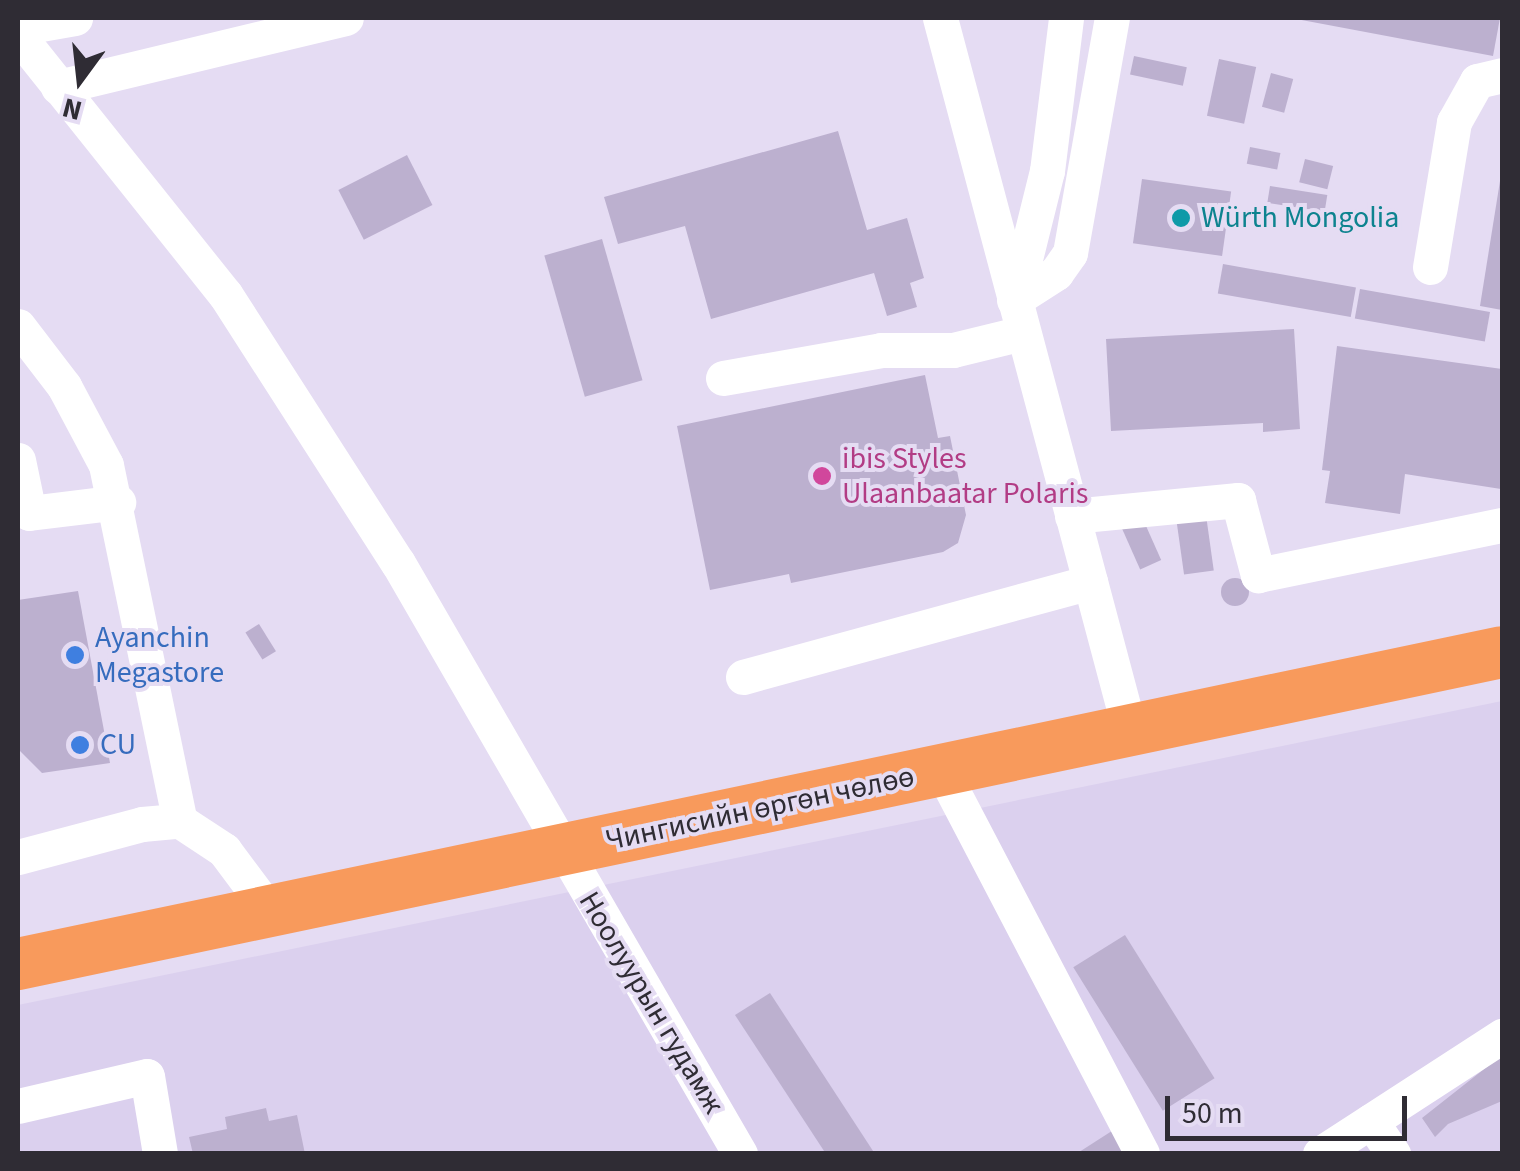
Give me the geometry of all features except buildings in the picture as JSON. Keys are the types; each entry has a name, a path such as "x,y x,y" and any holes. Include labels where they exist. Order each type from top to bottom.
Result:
{"highway":[{"name":"Чингисийн өргөн чөлөө","path":"18,964 268,909 562,853 1129,728 1502,652"}],"street":[{"path":"18,32 75,18"},
{"path":"58,87 346,18"},
{"path":"940,18 1129,728"},
{"path":"1018,317 1048,171 1066,18"},
{"path":"723,378 882,350 953,350 1018,317 1070,254 1112,18"},
{"name":"Ноолуурын гудамж","path":"18,32 225,294 398,562 562,853 740,1154"},
{"path":"1430,267 1454,122 1478,81 1502,75"},
{"path":"18,326 85,421 118,502 180,821"},
{"path":"18,460 29,513 118,502"},
{"path":"1072,516 1238,500 1258,575 1502,525"},
{"path":"743,677 1090,582"},
{"path":"941,770 1142,1154"},
{"path":"18,856 142,824 180,821 224,850 268,909"},
{"path":"1320,1154 1502,1036"},
{"path":"18,1106 148,1076 160,1154"},
{"path":"1371,1121 1393,1154"}],"shaded area":[{"path":"1502,701 1502,1153 18,1154 18,1005"}],"place":[{"name":"Würth Mongolia","path":"1181,218"},
{"name":"ibis Styles Ulaanbaatar Polaris","path":"822,476"},
{"name":"Ayanchin Megastore","path":"75,655"},
{"name":"CU","path":"80,745"}]}
